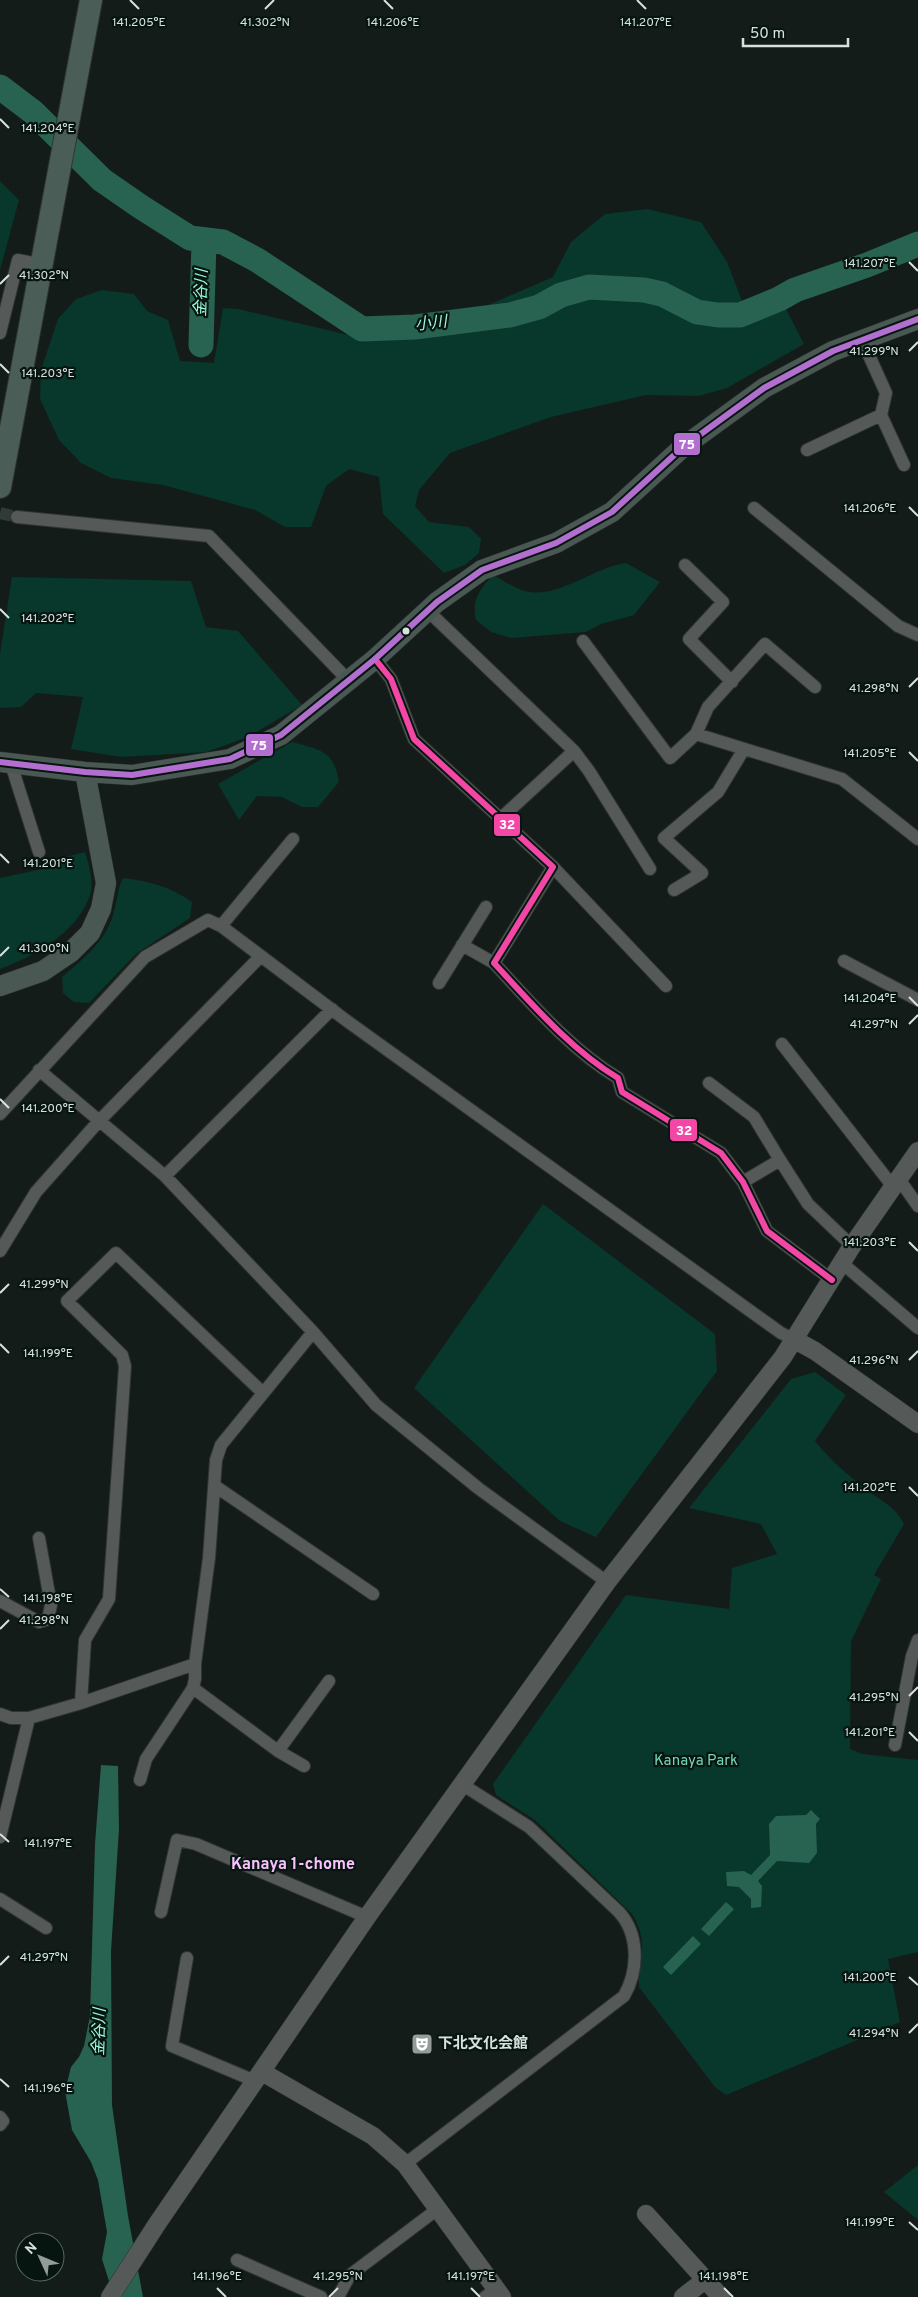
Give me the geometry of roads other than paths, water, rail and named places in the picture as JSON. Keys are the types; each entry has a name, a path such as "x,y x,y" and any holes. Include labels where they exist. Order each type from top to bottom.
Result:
{"highway":[{"path":"0,487 91,0"}],"main road":[{"path":"6,763 132,775 230,759 282,734 349,681 428,611 482,570 556,543 612,512 683,447 764,388 832,351 918,320"},
{"path":"0,986 43,971 71,952 90,933 101,909 106,884 85,772"}],"street":[{"path":"0,333 18,260 43,265"},
{"path":"862,340 886,393 881,415 904,465"},
{"path":"807,450 881,415"},
{"path":"754,508 898,626 918,635"},
{"path":"17,517 210,536 349,681"},
{"path":"685,565 723,602 689,639 732,682"},
{"path":"428,611 574,751 650,869"},
{"path":"583,641 670,758 696,734 708,707 765,644 815,687"},
{"path":"375,659 391,679 414,739 553,867 666,986"},
{"path":"696,734 842,779 918,839"},
{"path":"674,890 702,873 664,838 718,792 744,749"},
{"path":"500,820 574,751"},
{"path":"6,763 39,852"},
{"path":"221,926 293,839"},
{"path":"494,963 553,867"},
{"path":"438,983 486,907"},
{"path":"0,1114 145,957 208,920 221,926 260,957 773,1327 815,1351 918,1424"},
{"path":"462,945 494,963 530,1002 590,1059 618,1078 622,1092 722,1153 743,1182 767,1231 832,1280"},
{"path":"0,1251 36,1192 99,1121 260,957"},
{"path":"844,961 918,1000"},
{"path":"165,1176 332,1009"},
{"path":"782,1044 918,1206"},
{"path":"39,1070 165,1176 313,1332 376,1405 478,1488 607,1582"},
{"path":"708,1083 754,1117 808,1204 852,1246"},
{"path":"110,2297 137,2253 368,1917 607,1582 794,1340 852,1246 918,1151"},
{"path":"743,1182 780,1160"},
{"path":"81,1703 85,1640 109,1599 125,1366 122,1355 67,1301 116,1253 262,1392"},
{"path":"842,1263 918,1328"},
{"path":"140,1780 146,1759 193,1688 196,1679 195,1664 210,1558 216,1460 221,1445 262,1392 313,1332"},
{"path":"215,1486 373,1594"},
{"path":"2,1605 39,1622 48,1619 51,1605 39,1538"},
{"path":"895,1745 912,1656 918,1640"},
{"path":"0,1714 11,1718 29,1718 81,1703 195,1664"},
{"path":"278,1750 329,1681"},
{"path":"193,1688 278,1750 304,1766"},
{"path":"0,1837 29,1718"},
{"path":"405,2164 624,1996 629,1988 635,1952 634,1939 626,1920 599,1892 529,1827 462,1785"},
{"path":"161,1912 177,1840 196,1844 368,1917"},
{"path":"0,1900 46,1928"},
{"path":"188,1958 172,2046 258,2077 373,2136 405,2164 439,2208 494,2294"},
{"path":"0,2117 3,2121 0,2125"},
{"path":"338,2297 350,2275 439,2208"},
{"path":"646,2214 721,2297"},
{"path":"237,2260 321,2297"},
{"path":"683,2297 705,2280"}],"water":[{"path":"101,1765 118,1766 119,1829 111,1951 112,2105 128,2216 143,2297 114,2297 102,2259 107,2232 98,2180 91,2162 72,2130 65,2091 71,2067 79,2057 84,2046 90,2016 95,1844"},
{"path":"811,1810 820,1819 816,1824 817,1853 809,1863 777,1861 758,1881 762,1886 761,1907 751,1908 751,1899 739,1887 727,1886 726,1872 744,1871 751,1875 770,1855 769,1824 776,1816 806,1815"},
{"path":"726,1902 734,1909 709,1936 701,1929"},
{"path":"693,1936 701,1944 671,1975 663,1967"}],"waterway":[{"name":"小川","path":"0,87 33,112 102,180 141,207 190,238 223,242 257,260 362,329 415,327 510,315 539,307 561,295 589,287 644,290 662,294 697,312 718,315 740,315 779,299 795,290 867,265 918,244"},
{"name":"金谷川","path":"201,345 204,241"}],"tunnel":[{"path":"0,513 17,517"}],"place":[{"name":"下北文化会館","path":"422,2044"}],"district":[{"name":"Kanaya 1-chome","path":"293,1865"}],"park label":[{"name":"Kanaya Park","path":"696,1761"}]}
